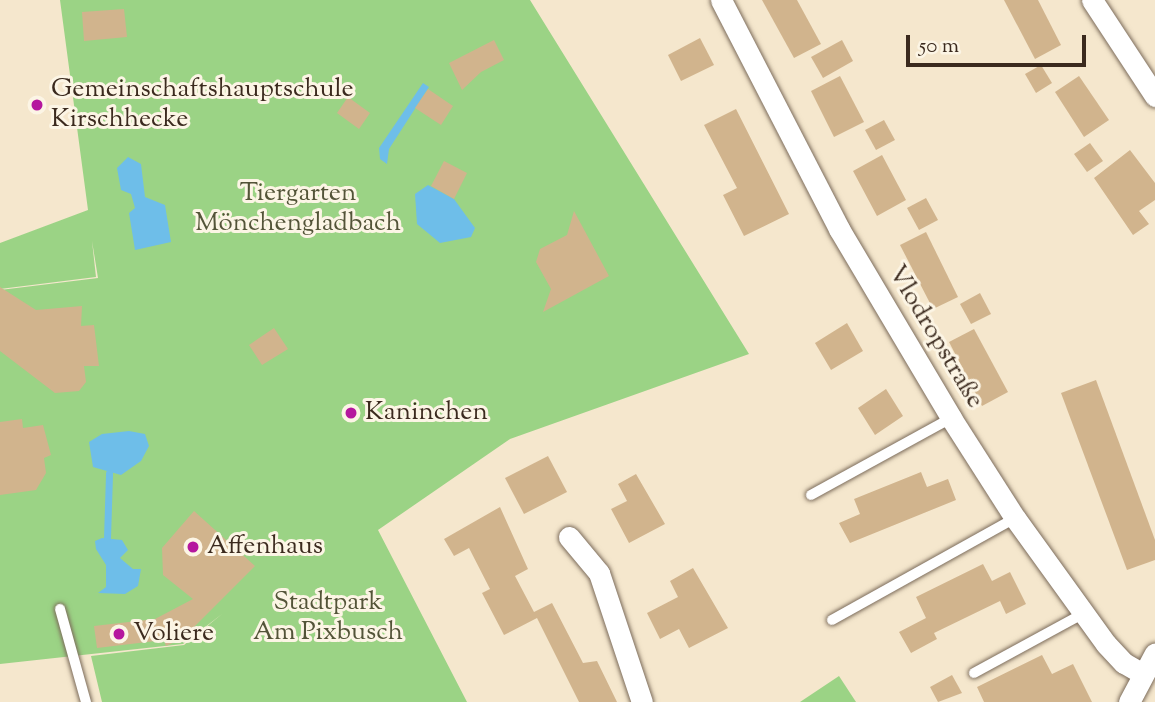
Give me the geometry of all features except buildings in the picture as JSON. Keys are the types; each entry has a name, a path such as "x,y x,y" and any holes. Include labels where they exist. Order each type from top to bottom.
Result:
{"street":[{"name":"Vlodropstraße","path":"721,0 839,229 951,418 1015,518 1084,613 1124,663 1143,674"},
{"path":"1092,0 1155,96"},
{"path":"569,537 599,573 642,702"},
{"path":"1129,702 1155,653"}],"lane":[{"path":"811,495 951,418"},
{"path":"832,620 1015,518"},
{"path":"60,609 86,702"},
{"path":"974,673 1084,613"}],"green space":[{"name":"Tiergarten Mönchengladbach","path":"60,0 530,0 749,354 510,439 378,530 467,702 102,702 91,656 184,645 222,614 183,644 0,664 0,290 98,278 92,241 96,277 0,289 0,243 88,210"},
{"path":"839,676 856,702 800,702"}],"water":[{"path":"423,83 429,87 389,149 387,164 380,159 379,148"},
{"path":"128,157 141,164 145,197 165,205 171,242 135,250 129,213 135,208 131,194 121,190 117,168"},
{"path":"428,185 454,199 475,228 471,237 440,243 417,224 415,194"},
{"path":"129,431 145,434 149,446 141,461 121,475 93,467 89,442 102,434"},
{"path":"102,538 122,540 128,550 120,558 133,569 141,569 138,586 125,594 98,593 106,587 106,565 96,549 95,541"}],"waterway":[{"path":"107,538 109,473"}],"place":[{"name":"Gemeinschaftshauptschule Kirschhecke","path":"37,105"},
{"name":"Kaninchen","path":"351,413"},
{"name":"Affenhaus","path":"193,547"},
{"name":"Voliere","path":"119,634"}],"park label":[{"name":"Stadtpark Am Pixbusch","path":"328,618"}]}
